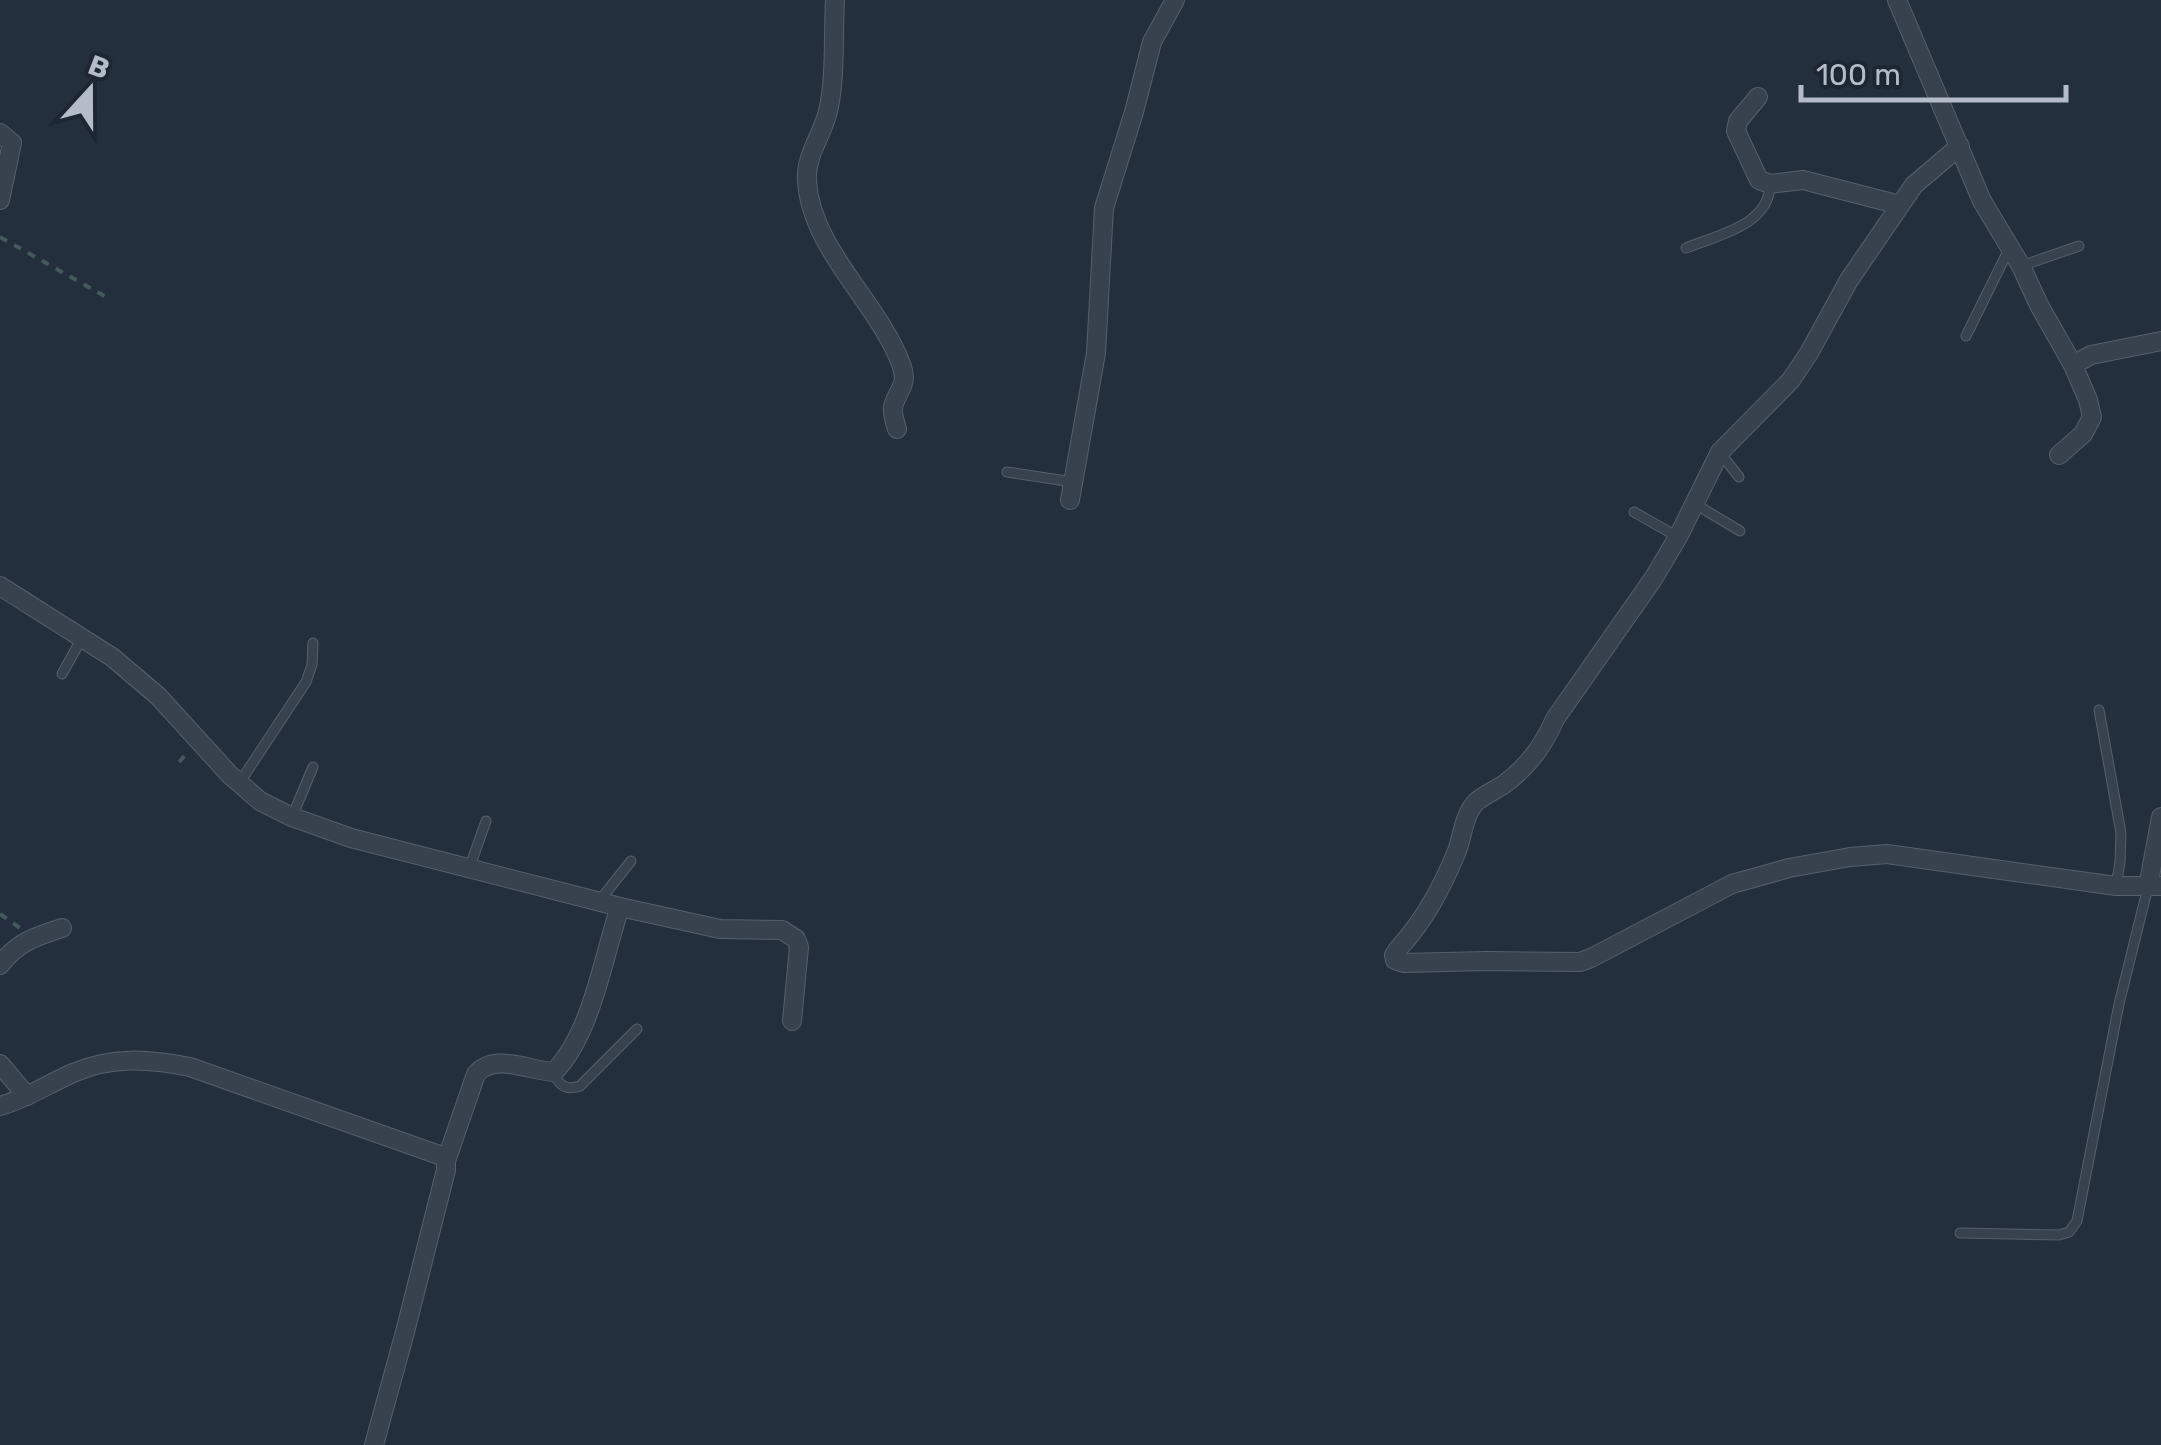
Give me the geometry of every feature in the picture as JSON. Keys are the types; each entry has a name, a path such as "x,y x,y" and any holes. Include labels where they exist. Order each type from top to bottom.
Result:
{"street":[{"path":"835,0 830,94 827,114 806,168 808,196 819,227 901,364 903,387 893,407 897,429"},
{"path":"1071,491 1096,353 1104,208 1152,42 1176,0"},
{"path":"1896,0 1982,201 2021,266 2088,400 2092,417 2083,434 2059,454"},
{"path":"1758,97 1738,120 1736,131 1759,180 1770,184 1803,180 1900,205"},
{"path":"0,133 12,143 0,200"},
{"path":"1960,146 1924,176 1900,205 1849,280 1791,380 1720,452 1696,504 1653,579 1561,710 1534,758 1477,802 1469,813 1435,900 1394,955 1398,963 1580,962 1732,884 1850,856 1887,854 2116,886 2154,886 2161,817"},
{"path":"2073,365 2091,354 2161,341"},
{"path":"0,586 140,679 230,775 260,801 292,817 350,838 620,906 720,929 772,929 790,934 800,947 792,1021"},
{"path":"374,1445 406,1332 446,1161 476,1074 492,1062 554,1072 588,1013 620,906"},
{"path":"0,965 12,950 31,938 62,928"},
{"path":"0,1106 77,1071 130,1059 154,1060 190,1068 395,1138 432,1151 446,1161"},
{"path":"0,1064 27,1096"}],"lane":[{"path":"1686,248 1756,218 1769,200 1770,184"},
{"path":"1966,336 2010,246"},
{"path":"2021,266 2079,246"},
{"path":"1720,452 1739,477"},
{"path":"1007,472 1071,491"},
{"path":"1696,504 1740,531"},
{"path":"1634,512 1678,537"},
{"path":"62,674 82,638"},
{"path":"240,782 306,682 313,643"},
{"path":"2098,710 2121,833 2116,886"},
{"path":"292,817 314,767"},
{"path":"469,869 486,820"},
{"path":"600,900 632,861"},
{"path":"1960,1233 2060,1235 2078,1222 2119,1004 2154,886"},
{"path":"554,1072 564,1087 580,1086 638,1029"}],"path":[{"path":"0,237 108,298"},
{"path":"0,914 31,938"}]}
